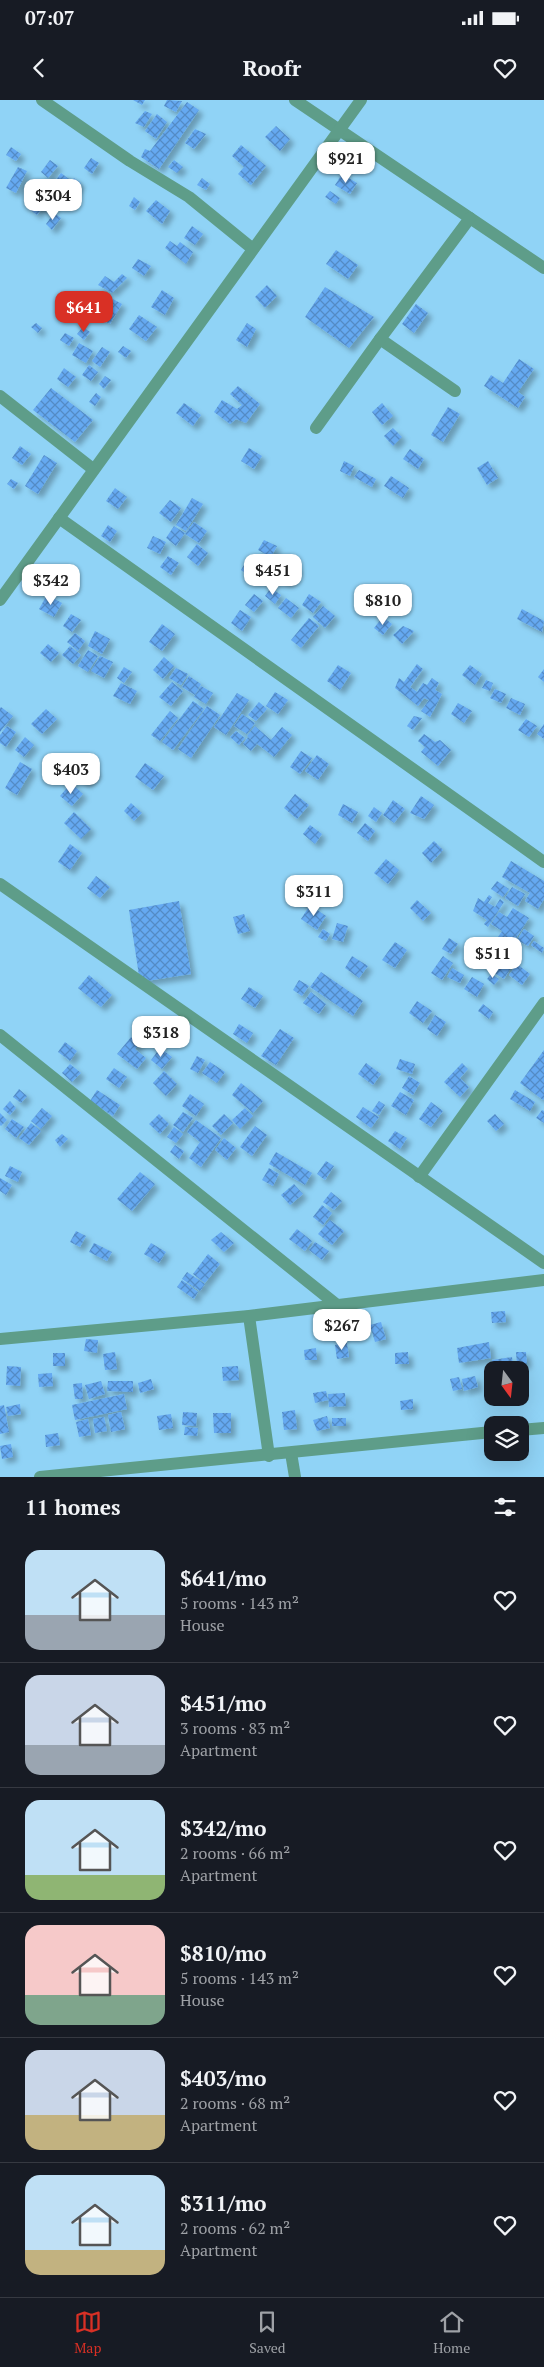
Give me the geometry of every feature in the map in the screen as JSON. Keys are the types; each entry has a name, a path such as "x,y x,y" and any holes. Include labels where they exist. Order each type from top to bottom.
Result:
{"street":[{"path":"42,100 130,161 189,197 253,249"},
{"path":"295,100 544,268"},
{"path":"0,600 361,100"},
{"path":"316,428 380,338 470,218"},
{"path":"380,338 455,391"},
{"path":"0,396 93,469"},
{"path":"59,518 544,862"},
{"path":"0,884 544,1263"},
{"path":"419,1177 541,1012"},
{"path":"0,1035 337,1305"},
{"path":"0,1340 250,1316 544,1280"},
{"path":"250,1316 269,1456"},
{"path":"529,1429 544,1428"},
{"path":"40,1477 269,1456 484,1433"},
{"path":"291,1453 296,1477"}],"building":[{"path":"133,100 145,100 142,105"},
{"path":"167,100 182,101 176,112 164,106"},
{"path":"187,102 199,110 159,169 141,157 145,149 150,151"},
{"path":"145,111 152,114 144,127 135,123"},
{"path":"157,114 167,122 156,139 145,131"},
{"path":"276,126 290,139 280,151 265,137"},
{"path":"195,129 206,134 194,149 185,143"},
{"path":"241,145 266,166 251,185 238,174 244,167 232,156"},
{"path":"11,147 21,154 16,161 6,155"},
{"path":"91,158 99,163 92,174 84,168"},
{"path":"50,160 58,166 48,178 41,172"},
{"path":"174,160 183,167 177,173 168,167"},
{"path":"18,167 27,171 16,193 6,188"},
{"path":"61,173 69,179 60,190 53,184"},
{"path":"342,174 357,183 350,194 335,185"},
{"path":"74,178 81,183 73,193 67,188"},
{"path":"202,178 210,184 206,190 197,185"},
{"path":"34,180 41,185 32,198 24,193"},
{"path":"330,191 340,198 336,204 325,197"},
{"path":"41,194 49,200 37,215 29,209"},
{"path":"134,197 140,202 135,210 129,206"},
{"path":"156,200 170,211 162,224 146,211"},
{"path":"54,213 61,218 52,230 46,224"},
{"path":"192,226 203,234 195,245 184,238"},
{"path":"170,241 177,246 180,242 193,252 186,264 165,248"},
{"path":"336,250 358,265 348,279 326,264"},
{"path":"138,259 151,266 144,276 132,268"},
{"path":"122,274 127,278 112,293 98,285 105,276 114,282"},
{"path":"267,285 277,296 265,308 255,297"},
{"path":"325,287 374,317 349,348 305,317"},
{"path":"162,290 174,298 165,315 151,307"},
{"path":"113,299 122,304 110,324 101,319"},
{"path":"416,304 428,313 414,333 402,324"},
{"path":"139,315 157,327 146,341 129,329"},
{"path":"36,323 42,328 38,333 31,327"},
{"path":"247,323 256,329 247,347 236,340"},
{"path":"83,327 90,332 84,340 77,334"},
{"path":"65,333 74,338 69,346 60,340"},
{"path":"79,343 93,351 86,363 72,355"},
{"path":"123,346 131,351 126,358 118,352"},
{"path":"102,347 110,352 100,367 92,361"},
{"path":"519,359 534,369 518,392 525,397 518,408 484,386 491,375 503,383"},
{"path":"89,365 98,372 91,381 82,375"},
{"path":"64,368 76,377 68,387 57,379"},
{"path":"105,376 111,380 104,389 99,384"},
{"path":"238,386 260,404 246,423 236,419 230,424 214,412 222,400 237,409 242,405 230,394"},
{"path":"51,388 93,420 75,442 33,410"},
{"path":"96,393 101,397 95,406 89,402"},
{"path":"184,403 201,415 193,426 176,413"},
{"path":"382,403 393,416 382,425 372,412"},
{"path":"448,407 460,414 443,442 431,435"},
{"path":"393,428 402,437 393,446 384,436"},
{"path":"20,446 31,454 22,465 12,458"},
{"path":"249,448 262,456 254,469 241,461"},
{"path":"410,449 424,459 418,469 403,459"},
{"path":"44,455 57,463 38,494 25,486"},
{"path":"344,461 354,466 350,476 340,471"},
{"path":"488,461 498,478 487,485 477,468"},
{"path":"359,470 376,479 372,487 354,477"},
{"path":"391,476 409,488 403,498 384,486"},
{"path":"11,479 18,483 14,489 7,484"},
{"path":"115,488 127,497 118,509 106,501"},
{"path":"192,498 203,504 186,531 176,525"},
{"path":"170,500 181,508 171,522 159,513"},
{"path":"194,522 207,531 199,543 185,534"},
{"path":"108,525 117,531 110,542 101,536"},
{"path":"174,526 185,533 176,546 166,538"},
{"path":"153,536 166,542 160,554 147,548"},
{"path":"264,540 277,546 271,557 258,550"},
{"path":"197,544 208,553 198,566 187,557"},
{"path":"250,555 265,564 255,580 241,570"},
{"path":"168,556 179,563 171,575 160,567"},
{"path":"288,560 298,569 287,583 276,573"},
{"path":"266,566 275,572 269,580 260,574"},
{"path":"271,588 281,595 275,604 265,596"},
{"path":"254,594 263,601 254,612 245,605"},
{"path":"309,594 321,602 313,613 302,605"},
{"path":"47,595 62,603 54,617 39,609"},
{"path":"286,598 299,608 291,618 278,608"},
{"path":"323,606 335,616 325,628 313,617"},
{"path":"522,609 544,621 542,632 517,619"},
{"path":"240,610 251,617 242,631 231,623"},
{"path":"71,614 81,620 72,632 63,626"},
{"path":"383,617 392,624 383,635 374,628"},
{"path":"309,618 319,626 301,648 291,640"},
{"path":"162,624 175,634 162,651 149,642"},
{"path":"403,626 414,631 402,644 393,635"},
{"path":"95,631 110,639 102,654 88,646"},
{"path":"75,633 85,641 78,651 67,642"},
{"path":"48,644 59,653 51,662 40,653"},
{"path":"70,646 81,655 73,664 62,655"},
{"path":"88,650 98,656 88,672 78,666"},
{"path":"100,656 113,662 104,678 91,671"},
{"path":"164,657 174,666 163,679 153,670"},
{"path":"417,664 423,669 410,687 417,692 423,683 427,685 432,678 439,683 435,690 442,694 430,717 421,711 429,700 424,698 418,706 395,688 399,678 404,682"},
{"path":"338,665 351,673 340,690 327,681"},
{"path":"470,665 482,674 475,685 462,675"},
{"path":"124,667 132,672 124,683 117,678"},
{"path":"176,668 188,674 181,685 169,678"},
{"path":"544,669 544,682 538,677"},
{"path":"189,676 201,684 195,695 182,687"},
{"path":"486,680 493,683 490,691 482,688"},
{"path":"172,682 183,691 171,706 159,697"},
{"path":"121,683 137,691 130,704 113,696"},
{"path":"201,686 213,693 206,704 194,697"},
{"path":"495,689 506,694 501,703 490,698"},
{"path":"275,692 288,700 278,714 266,706"},
{"path":"237,693 249,700 226,735 214,727"},
{"path":"511,698 525,704 520,715 506,708"},
{"path":"193,701 204,709 173,750 162,742"},
{"path":"259,702 267,709 256,721 248,715"},
{"path":"458,703 472,711 464,723 451,714"},
{"path":"207,706 220,715 191,758 178,749"},
{"path":"0,708 13,716 0,732"},
{"path":"46,709 57,719 42,734 31,724"},
{"path":"170,711 178,718 160,741 151,735"},
{"path":"242,714 255,723 247,734 234,726"},
{"path":"414,716 422,718 413,730 407,726"},
{"path":"526,719 537,726 529,737 518,730"},
{"path":"544,724 544,739 537,734"},
{"path":"7,726 16,732 6,747 0,743 0,735"},
{"path":"255,726 271,740 282,727 292,735 274,757 247,736"},
{"path":"236,731 245,738 239,745 230,737"},
{"path":"424,734 435,742 440,740 451,750 438,766 421,752 425,747 418,741"},
{"path":"25,737 34,745 24,757 15,750"},
{"path":"248,737 257,744 251,751 243,744"},
{"path":"301,751 312,758 300,774 290,767"},
{"path":"317,755 329,764 318,780 305,771"},
{"path":"84,761 97,772 86,784 74,773"},
{"path":"20,762 32,769 17,795 5,788"},
{"path":"145,763 164,776 153,790 135,777"},
{"path":"71,783 83,794 72,806 60,796"},
{"path":"295,794 309,805 297,819 284,808"},
{"path":"421,796 434,805 424,819 410,813"},
{"path":"393,800 405,809 394,823 383,815"},
{"path":"131,803 142,813 134,821 124,811"},
{"path":"343,804 358,812 352,823 338,815"},
{"path":"374,807 382,813 376,822 368,816"},
{"path":"74,812 91,829 81,839 64,823"},
{"path":"365,823 375,831 368,841 357,833"},
{"path":"310,825 322,834 315,844 303,834"},
{"path":"434,841 443,850 431,863 422,853"},
{"path":"70,844 82,853 70,870 58,862"},
{"path":"386,859 399,870 388,884 374,873"},
{"path":"511,861 544,881 544,899 538,909 525,901 530,893 502,877"},
{"path":"96,876 110,887 100,898 87,888"},
{"path":"497,881 509,889 503,897 491,889"},
{"path":"309,887 315,900 303,905 298,892"},
{"path":"512,887 525,894 518,906 505,898"},
{"path":"489,895 492,897 488,903 495,907 500,899 504,902 488,927 484,924 487,920 473,911 478,898 484,902"},
{"path":"417,900 431,913 423,921 410,908"},
{"path":"179,901 191,974 140,982 129,910"},
{"path":"310,905 326,916 317,930 301,919"},
{"path":"513,908 529,918 511,946 498,937 502,931 491,924 499,912 507,917"},
{"path":"244,914 250,931 238,934 233,917"},
{"path":"337,923 348,926 343,942 332,939"},
{"path":"323,929 330,934 326,941 318,937"},
{"path":"524,929 534,936 528,946 517,940"},
{"path":"449,938 458,944 451,954 442,949"},
{"path":"534,941 544,948 542,953 531,945"},
{"path":"395,942 407,950 395,968 382,960"},
{"path":"491,950 501,956 493,967 484,961"},
{"path":"352,956 368,966 359,978 345,968"},
{"path":"443,956 453,963 442,980 431,973"},
{"path":"502,959 512,966 504,979 493,972"},
{"path":"517,964 530,974 522,985 509,975"},
{"path":"452,968 464,975 460,983 447,977"},
{"path":"321,972 363,1001 353,1016 310,987"},
{"path":"491,974 499,979 494,985 487,979"},
{"path":"89,975 112,995 101,1007 78,988"},
{"path":"472,977 484,984 477,997 464,989"},
{"path":"299,980 309,986 302,996 293,990"},
{"path":"249,987 263,996 255,1008 241,999"},
{"path":"311,992 326,1004 319,1014 303,1003"},
{"path":"417,1001 432,1011 423,1023 409,1013"},
{"path":"483,1004 493,1012 489,1019 478,1011"},
{"path":"435,1015 446,1022 437,1036 427,1029"},
{"path":"239,1024 253,1033 247,1043 233,1034"},
{"path":"280,1029 294,1038 276,1065 261,1056"},
{"path":"131,1037 140,1044 135,1049 146,1058 137,1069 117,1054"},
{"path":"65,1042 77,1051 70,1061 58,1052"},
{"path":"160,1048 172,1057 162,1069 151,1060"},
{"path":"544,1050 544,1099 543,1100 520,1083"},
{"path":"197,1056 205,1060 198,1073 190,1069"},
{"path":"400,1059 415,1064 412,1074 396,1069"},
{"path":"210,1062 225,1072 217,1083 202,1073"},
{"path":"366,1063 381,1074 373,1085 358,1074"},
{"path":"462,1063 468,1069 460,1078 469,1087 460,1097 444,1082"},
{"path":"70,1064 81,1073 72,1082 62,1073"},
{"path":"114,1068 127,1077 119,1088 106,1079"},
{"path":"164,1071 177,1084 166,1096 153,1083"},
{"path":"409,1076 420,1083 413,1095 402,1088"},
{"path":"241,1083 263,1101 253,1113 232,1095"},
{"path":"19,1089 27,1096 21,1103 13,1097"},
{"path":"97,1090 120,1105 113,1116 90,1101"},
{"path":"515,1090 535,1102 530,1111 510,1099"},
{"path":"400,1092 414,1100 406,1115 391,1106"},
{"path":"190,1094 204,1104 196,1116 182,1106"},
{"path":"10,1101 16,1108 10,1115 3,1109"},
{"path":"379,1101 385,1105 379,1115 372,1111"},
{"path":"431,1102 443,1111 431,1127 419,1119"},
{"path":"363,1107 379,1117 371,1128 356,1117"},
{"path":"42,1108 52,1116 41,1129 31,1121"},
{"path":"245,1108 253,1116 240,1129 232,1120"},
{"path":"542,1110 544,1111 544,1123 536,1118"},
{"path":"183,1112 193,1118 183,1132 173,1125"},
{"path":"0,1113 7,1120 1,1126 0,1125"},
{"path":"159,1114 169,1124 160,1134 149,1124"},
{"path":"224,1114 233,1123 221,1135 212,1126"},
{"path":"495,1114 504,1124 496,1131 487,1121"},
{"path":"12,1119 24,1127 16,1138 5,1129"},
{"path":"196,1120 221,1138 201,1167 189,1158 200,1142 187,1132"},
{"path":"31,1123 41,1131 29,1145 19,1138"},
{"path":"255,1126 267,1135 252,1156 240,1147"},
{"path":"174,1127 183,1134 176,1143 167,1137"},
{"path":"395,1131 407,1138 400,1149 388,1141"},
{"path":"62,1134 68,1139 60,1147 55,1140"},
{"path":"224,1138 236,1148 227,1160 215,1150"},
{"path":"175,1145 184,1151 179,1159 170,1152"},
{"path":"276,1152 312,1173 305,1185 269,1164"},
{"path":"326,1161 334,1166 325,1180 317,1174"},
{"path":"10,1166 22,1172 18,1182 5,1176"},
{"path":"269,1168 279,1174 273,1186 262,1180"},
{"path":"140,1172 155,1184 132,1211 117,1199"},
{"path":"0,1178 12,1185 6,1195 0,1191"},
{"path":"294,1184 303,1194 290,1205 281,1195"},
{"path":"331,1192 342,1201 334,1210 323,1202"},
{"path":"322,1205 332,1213 323,1225 313,1217"},
{"path":"330,1220 344,1231 332,1245 318,1234"},
{"path":"297,1229 312,1241 305,1251 289,1239"},
{"path":"76,1231 86,1236 80,1247 70,1242"},
{"path":"221,1232 234,1243 224,1252 211,1240"},
{"path":"315,1242 329,1251 322,1260 309,1250"},
{"path":"94,1243 112,1252 107,1261 89,1252"},
{"path":"151,1243 166,1252 159,1263 144,1254"},
{"path":"208,1254 220,1264 205,1283 193,1274"},
{"path":"187,1272 205,1284 200,1291 182,1279"},
{"path":"182,1280 198,1292 194,1299 177,1287"},
{"path":"505,1311 506,1322 492,1323 491,1312"},
{"path":"381,1322 386,1339 375,1342 370,1325"},
{"path":"86,1339 98,1340 97,1353 84,1351"},
{"path":"489,1342 491,1358 459,1363 457,1348"},
{"path":"347,1343 349,1357 337,1359 335,1345"},
{"path":"316,1348 317,1360 305,1360 304,1350"},
{"path":"115,1352 117,1369 105,1370 103,1354"},
{"path":"408,1352 409,1364 395,1364 395,1353"},
{"path":"516,1352 526,1352 527,1361 517,1361"},
{"path":"53,1353 65,1353 65,1366 53,1366"},
{"path":"512,1357 513,1361 492,1361"},
{"path":"7,1366 21,1367 20,1386 6,1385"},
{"path":"238,1366 239,1380 223,1381 222,1367"},
{"path":"52,1373 53,1386 39,1387 38,1374"},
{"path":"475,1376 478,1387 464,1391 462,1379"},
{"path":"459,1377 462,1389 453,1391 450,1379"},
{"path":"151,1379 154,1389 140,1393 138,1383"},
{"path":"101,1381 105,1394 89,1399 85,1385"},
{"path":"108,1381 133,1381 133,1392 107,1391"},
{"path":"82,1383 83,1399 75,1399 73,1384"},
{"path":"326,1391 328,1400 315,1403 313,1393"},
{"path":"345,1393 346,1406 329,1407 328,1394"},
{"path":"124,1394 127,1409 75,1420 72,1405"},
{"path":"413,1399 413,1409 401,1410 400,1401"},
{"path":"20,1404 21,1414 8,1416 6,1407"},
{"path":"4,1405 9,1432 0,1434 0,1406"},
{"path":"295,1410 297,1429 284,1430 282,1412"},
{"path":"121,1412 125,1429 111,1432 108,1415"},
{"path":"183,1412 197,1413 196,1426 182,1425"},
{"path":"213,1413 231,1413 231,1433 214,1433"},
{"path":"171,1414 173,1428 159,1430 157,1416"},
{"path":"327,1416 330,1428 317,1431 313,1420"},
{"path":"104,1417 107,1431 95,1433 93,1419"},
{"path":"332,1418 346,1418 346,1426 332,1426"},
{"path":"88,1419 91,1435 79,1437 76,1422"},
{"path":"185,1427 198,1428 197,1436 184,1435"},
{"path":"58,1433 60,1445 46,1447 45,1435"},
{"path":"11,1444 13,1457 2,1459 0,1446"}]}
